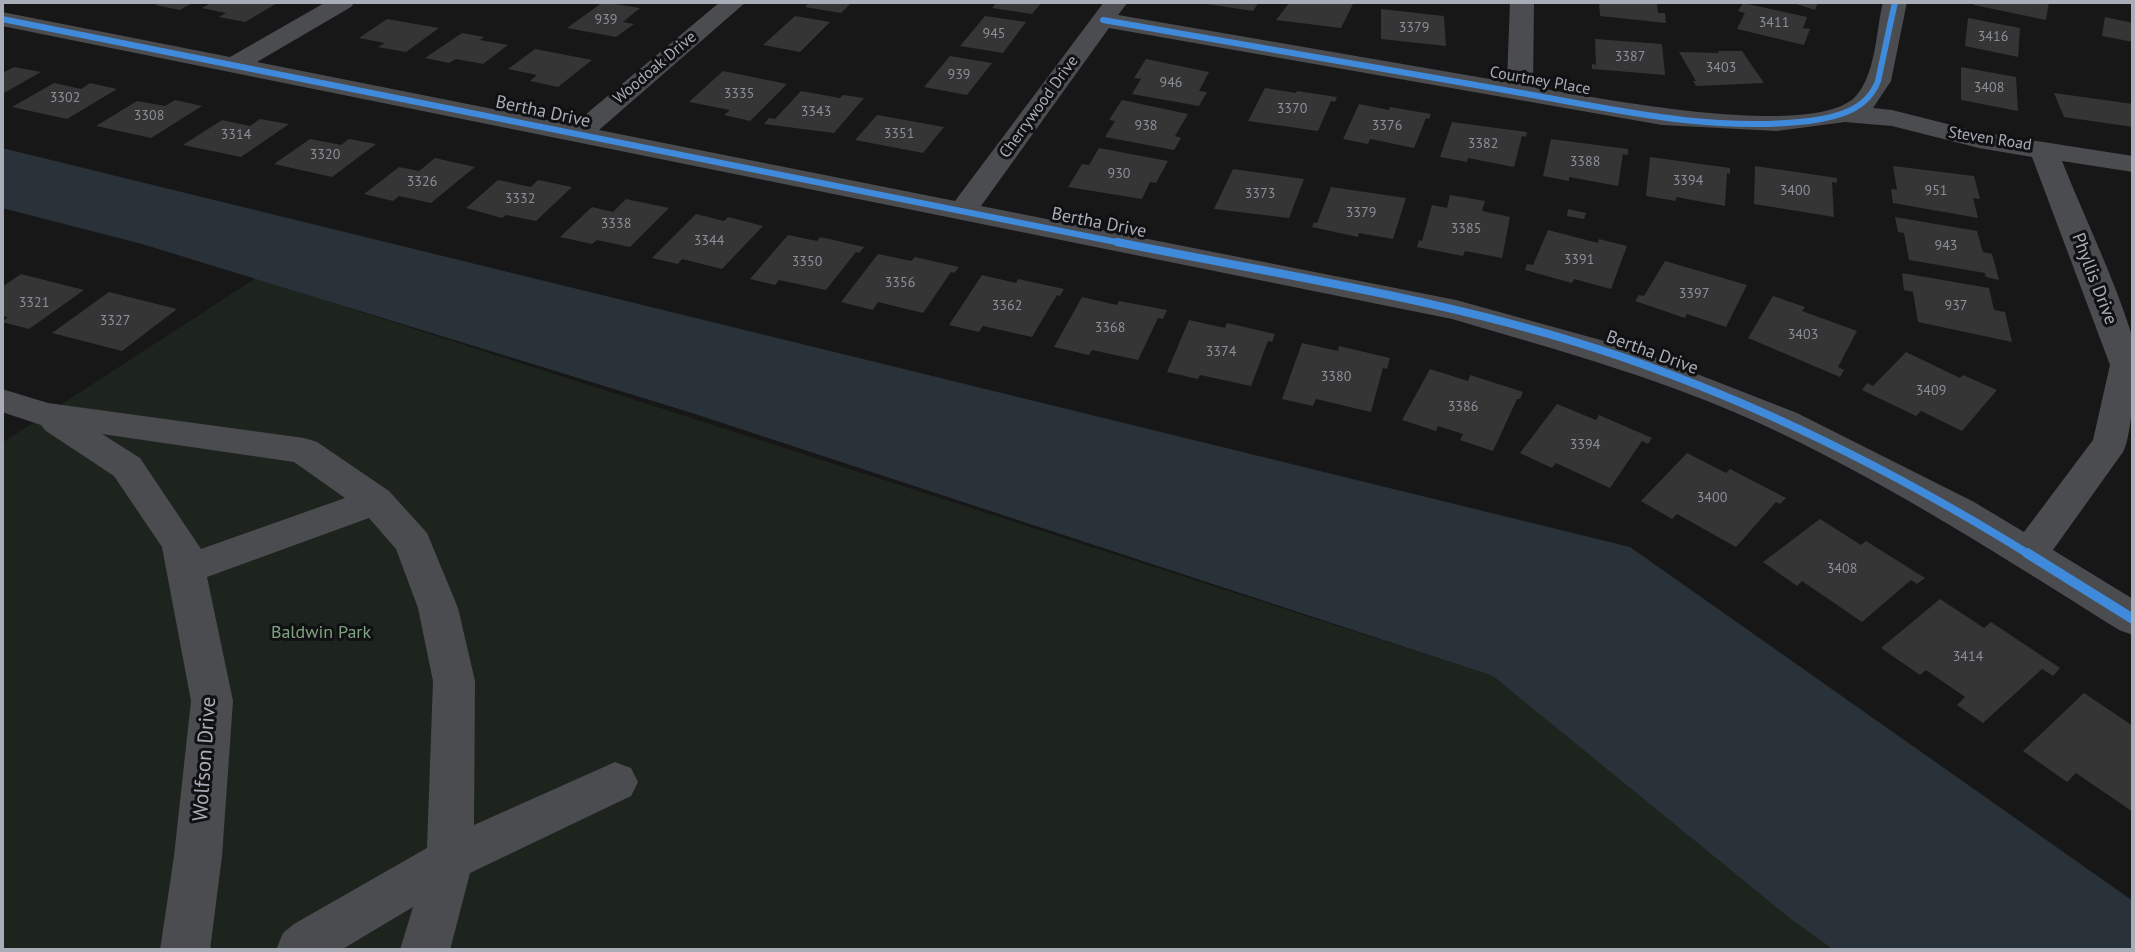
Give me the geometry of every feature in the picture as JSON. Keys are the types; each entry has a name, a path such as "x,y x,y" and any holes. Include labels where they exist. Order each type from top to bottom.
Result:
{"street":[{"path":"236,64 343,2"},
{"name":"Woodoak Drive","path":"577,135 734,2"},
{"path":"1520,91 1522,2"},
{"name":"Courtney Place","path":"1109,11 1520,91 1726,125 1794,122 1847,114 1874,94 1895,2"},
{"name":"Cherrywood Drive","path":"962,212 1109,11"},
{"name":"Bertha Drive","path":"2,19 1456,310 1621,356 1785,421 1961,512 2133,619"},
{"name":"Steven Road","path":"1847,114 1892,118 1979,140 2133,164"},
{"name":"Phyllis Drive","path":"2029,554 2110,443 2130,366 2043,148"},
{"name":"Wolfson Drive","path":"2,400 45,415 304,451 376,501 414,543 438,608 454,681 450,859 425,950"},
{"name":"Wolfson Drive","path":"45,415 127,467 181,545 212,701 198,856 185,950"},
{"path":"186,569 376,501"},
{"path":"300,950 450,859 615,782"}],"green space":[{"name":"Baldwin Park","path":"256,278 1493,676 1841,950 2,950 2,443"}],"shaded area":[{"path":"2,148 1630,547 2133,901 2133,950 1834,950 1791,919 1493,676 692,413 142,244 2,208"}],"building":[{"path":"161,2 194,2 180,10 155,5"},
{"path":"213,2 279,2 245,22 219,17 226,13 202,8"},
{"path":"603,2 640,8 623,22 634,24 616,37 567,28"},
{"path":"810,2 852,2 841,13 805,7"},
{"path":"997,2 1042,2 1032,14 992,8"},
{"path":"1194,2 1259,2 1253,11"},
{"path":"1290,2 1354,2 1341,28 1276,20"},
{"path":"1599,2 1657,2 1658,13 1665,13 1666,23 1600,16"},
{"path":"1790,2 1818,2 1815,10"},
{"path":"1974,2 2049,2 2046,20 1974,5"},
{"path":"1743,3 1807,17 1803,28 1810,29 1804,45 1737,29 1745,13 1738,11"},
{"path":"1381,9 1444,16 1446,46 1381,39"},
{"path":"795,16 830,22 800,52 763,45"},
{"path":"985,16 1026,22 1003,53 960,46"},
{"path":"2105,17 2133,23 2133,42 2102,36"},
{"path":"1968,18 2020,28 2018,57 1965,46"},
{"path":"387,19 439,28 406,52 378,47 385,43 359,38"},
{"path":"462,33 484,37 480,40 508,45 483,64 456,59 449,63 425,58"},
{"path":"1595,39 1662,44 1665,75 1592,69 1592,64 1596,65"},
{"path":"535,49 592,60 558,87 530,81 537,75 508,69"},
{"path":"1718,51 1742,51 1764,83 1696,86 1693,81 1696,81 1679,52 1719,53"},
{"path":"950,56 992,63 967,95 924,87"},
{"path":"1146,59 1209,72 1199,91 1207,92 1199,106 1132,94 1141,79 1134,78"},
{"path":"14,67 41,72 2,94 2,73"},
{"path":"1961,67 2016,77 2018,111 1961,100"},
{"path":"723,71 787,84 750,121 724,115 730,110 689,102"},
{"path":"54,83 81,89 90,83 117,89 67,119 12,107"},
{"path":"1265,88 1337,97 1335,102 1331,101 1318,131 1248,121"},
{"path":"801,91 840,98 843,95 864,98 834,133 764,124 769,118 775,119"},
{"path":"2054,93 2133,104 2133,127 2064,117"},
{"path":"175,100 202,106 151,138 96,126 137,101 165,106"},
{"path":"1122,100 1188,114 1175,136 1181,138 1174,150 1105,137 1115,121 1109,120"},
{"path":"1359,104 1431,114 1429,119 1426,118 1414,148 1370,139 1368,144 1343,139"},
{"path":"877,115 944,127 923,153 855,140"},
{"path":"260,119 289,124 241,157 183,145 222,120 250,126"},
{"path":"1452,122 1527,132 1526,137 1522,136 1514,167 1468,158 1467,162 1440,157"},
{"path":"310,139 341,145 349,139 376,144 332,177 274,164"},
{"path":"1551,139 1628,149 1628,155 1623,154 1618,186 1569,177 1569,181 1543,176"},
{"path":"1099,148 1168,161 1156,183 1150,182 1142,199 1068,187 1082,164 1089,165"},
{"path":"1650,157 1730,168 1730,174 1727,173 1725,206 1676,197 1676,201 1646,196"},
{"path":"435,158 475,167 431,203 399,196 393,201 364,194 399,167 419,171"},
{"path":"1755,166 1837,178 1837,183 1832,182 1834,217 1754,204"},
{"path":"1893,166 1974,176 1980,199 1973,198 1978,218 1893,203 1891,189 1897,190"},
{"path":"1233,169 1304,179 1289,218 1214,209"},
{"path":"498,180 531,187 538,180 572,187 536,221 506,215 502,218 466,208"},
{"path":"1331,187 1406,198 1393,239 1359,233 1358,237 1312,227 1314,222 1317,223"},
{"path":"1450,195 1485,201 1482,211 1510,217 1502,258 1465,251 1463,256 1417,247 1419,240 1422,241 1432,205 1447,208"},
{"path":"626,199 669,208 630,247 597,240 592,244 560,237 592,207 613,212"},
{"path":"1568,209 1586,213 1584,219 1567,216"},
{"path":"696,214 724,221 728,217 763,226 722,269 682,259 678,264 652,258"},
{"path":"1895,217 1977,231 1983,252 1992,254 1999,280 1986,277 1985,273 1909,260 1904,233 1898,232"},
{"path":"1548,230 1598,243 1599,239 1627,246 1611,289 1574,279 1572,283 1525,270 1527,264 1533,265"},
{"path":"788,235 817,241 820,237 864,247 859,253 856,252 826,290 779,280 775,285 750,279"},
{"path":"878,254 911,261 915,257 959,267 954,273 951,272 923,313 878,302 873,310 841,302"},
{"path":"1665,261 1747,285 1726,327 1687,314 1685,318 1635,301 1639,295 1644,296"},
{"path":"1902,273 1989,288 1994,310 2005,312 2012,342 1918,322 1913,292 1904,290"},
{"path":"21,274 84,290 29,329 2,322 8,317 2,316 2,287"},
{"path":"982,275 1016,283 1018,279 1064,289 1060,296 1057,295 1032,337 983,326 979,332 949,325"},
{"path":"109,292 177,309 122,351 52,333"},
{"path":"1773,296 1805,307 1802,311 1857,331 1838,367 1844,370 1840,377 1748,338"},
{"path":"1082,297 1117,305 1119,301 1167,310 1163,319 1158,318 1138,360 1092,350 1089,355 1054,347"},
{"path":"1189,320 1225,328 1227,323 1275,334 1272,342 1268,341 1251,386 1200,375 1198,379 1167,372"},
{"path":"1302,343 1338,351 1339,346 1390,358 1387,369 1383,368 1371,412 1316,399 1313,406 1282,399"},
{"path":"1906,352 1960,378 1963,375 1997,390 1962,431 1921,411 1916,416 1862,390 1867,383 1873,386"},
{"path":"1430,369 1468,381 1470,375 1523,392 1520,399 1517,399 1493,451 1460,440 1463,434 1438,426 1436,431 1402,420"},
{"path":"1557,404 1596,420 1599,415 1652,438 1648,444 1642,441 1610,488 1556,463 1552,468 1520,453"},
{"path":"1687,453 1726,473 1730,469 1786,498 1780,504 1776,502 1736,547 1677,514 1672,519 1641,501"},
{"path":"1820,519 1861,545 1866,541 1925,578 1917,584 1911,580 1862,622 1802,581 1797,586 1763,562"},
{"path":"1940,599 1984,628 1991,622 2060,668 2053,676 2042,669 1983,723 1957,705 1965,697 1926,670 1920,675 1881,648"},
{"path":"2084,693 2133,726 2133,812 2076,773 2067,782 2023,751"}],"cycle path":[{"path":"1103,20 1662,117 1710,122 1777,123 1810,121 1839,115 1861,106 1874,91 1878,81 1895,2"},
{"path":"2,19 1456,310 1621,357 1785,421 1961,512 2133,619"}]}
